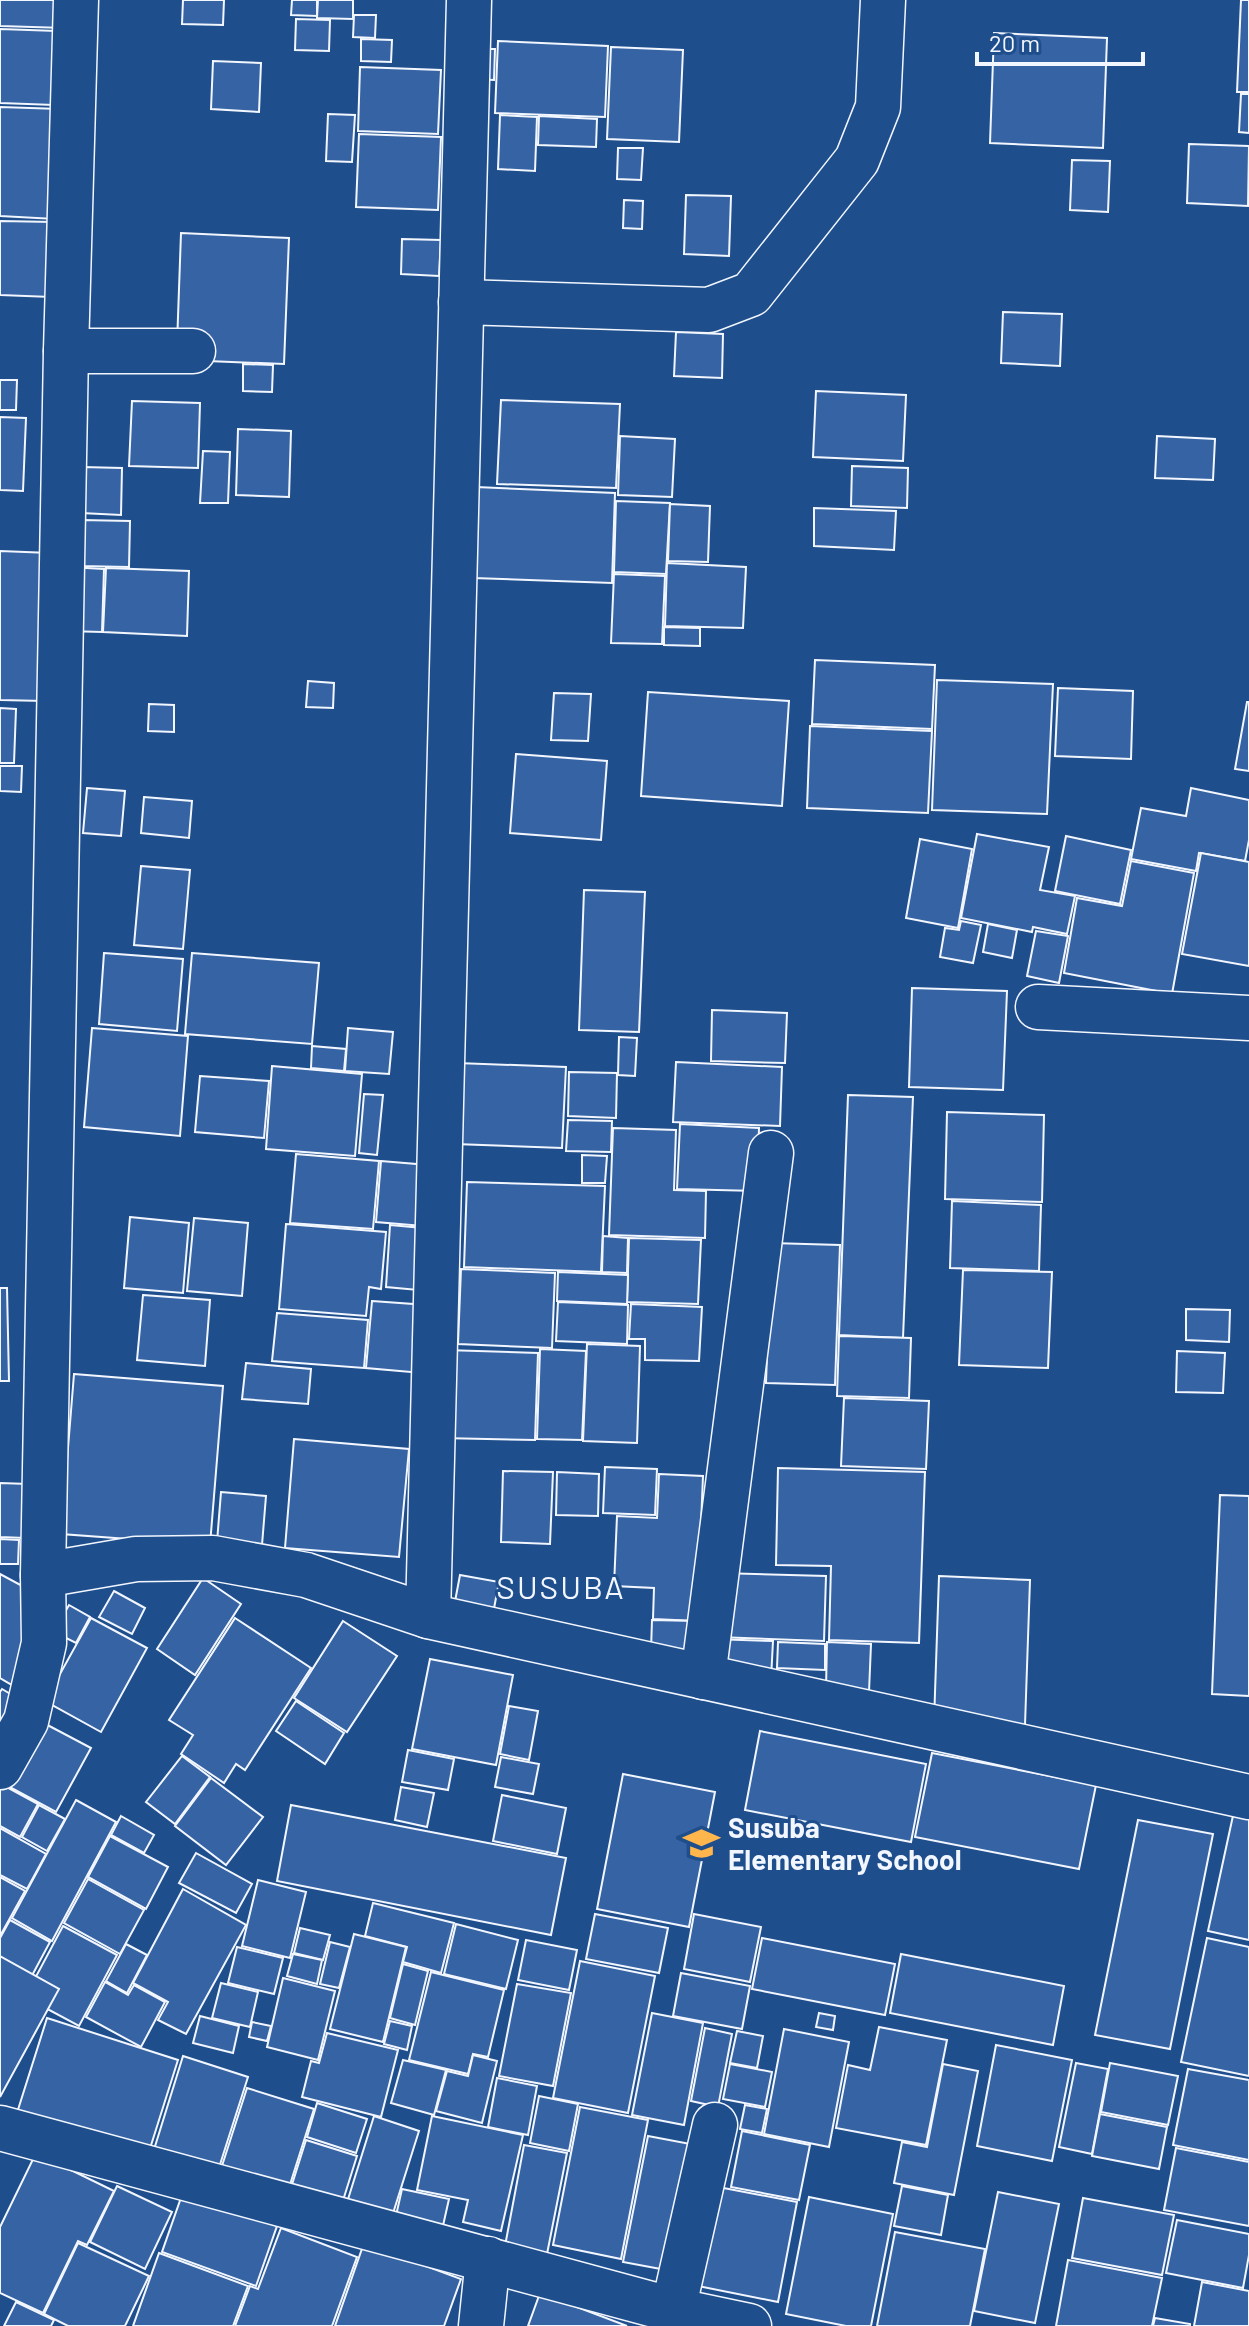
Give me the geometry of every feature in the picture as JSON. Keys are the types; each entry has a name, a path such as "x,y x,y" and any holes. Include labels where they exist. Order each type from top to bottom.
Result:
{"street":[{"path":"0,1767 26,1721 44,1643 66,351 76,0"},
{"path":"428,1616 469,0"},
{"path":"461,302 709,310 751,294 857,160 878,107 883,0"},
{"path":"66,351 193,351"},
{"path":"1038,1007 1249,1018"},
{"path":"703,1677 771,1153"},
{"path":"43,1575 136,1559 213,1558 306,1575 428,1616 1249,1797"},
{"path":"673,2310 715,2125"},
{"path":"0,2128 673,2310 749,2326"},
{"path":"481,2326 488,2259"}],"building":[{"path":"0,0 65,0 64,28 0,26"},
{"path":"183,0 224,0 223,25 182,24"},
{"path":"292,0 317,0 317,16 291,15"},
{"path":"318,0 353,0 353,19 317,18"},
{"path":"1241,0 1249,0 1249,92 1237,92"},
{"path":"354,15 376,15 375,38 353,37"},
{"path":"296,19 330,20 329,51 295,50"},
{"path":"0,29 57,31 54,105 0,103"},
{"path":"994,33 1107,38 1103,148 990,143"},
{"path":"361,39 392,40 391,62 361,61"},
{"path":"498,41 608,46 605,117 495,113"},
{"path":"611,47 683,50 679,142 607,139"},
{"path":"472,49 495,49 494,80 471,79"},
{"path":"213,61 261,63 259,112 211,109"},
{"path":"360,67 441,70 438,134 358,131"},
{"path":"1241,94 1249,94 1249,133 1239,132"},
{"path":"0,107 60,109 55,219 0,216"},
{"path":"328,114 355,115 352,162 326,161"},
{"path":"500,115 537,117 535,171 498,169"},
{"path":"539,116 597,119 596,147 538,145"},
{"path":"359,134 441,137 438,210 356,207"},
{"path":"1189,144 1249,146 1248,206 1187,203"},
{"path":"618,148 643,148 641,180 617,179"},
{"path":"1072,160 1110,161 1108,212 1070,210"},
{"path":"686,195 731,196 729,256 684,254"},
{"path":"624,200 643,201 642,229 623,228"},
{"path":"0,221 54,222 51,297 0,295"},
{"path":"181,233 289,238 284,364 207,361 177,345"},
{"path":"402,239 441,240 439,276 401,274"},
{"path":"1003,312 1062,314 1060,366 1001,363"},
{"path":"676,332 723,334 722,378 674,376"},
{"path":"243,364 273,365 272,392 243,391"},
{"path":"0,380 17,380 16,410 0,410"},
{"path":"816,391 906,395 903,461 813,457"},
{"path":"501,400 620,404 616,488 497,484"},
{"path":"132,401 200,403 198,468 129,466"},
{"path":"0,417 26,418 23,491 0,490"},
{"path":"238,429 291,431 289,497 236,495"},
{"path":"620,436 675,439 672,497 618,495"},
{"path":"1157,436 1215,439 1213,480 1155,478"},
{"path":"203,451 230,452 228,503 200,503"},
{"path":"852,466 908,468 907,508 851,506"},
{"path":"82,467 122,468 121,515 81,513"},
{"path":"476,487 615,493 612,583 473,578"},
{"path":"616,501 670,503 666,574 614,572"},
{"path":"670,504 710,506 708,562 668,561"},
{"path":"814,508 896,511 894,550 814,546"},
{"path":"81,520 130,521 129,567 80,566"},
{"path":"0,551 50,553 44,701 0,700"},
{"path":"667,563 746,567 743,628 665,626"},
{"path":"69,567 104,569 102,632 66,631"},
{"path":"106,568 189,571 187,636 103,632"},
{"path":"614,574 665,576 662,644 611,643"},
{"path":"664,627 700,628 700,646 664,645"},
{"path":"815,660 935,665 932,729 812,724"},
{"path":"937,680 1053,684 1047,814 932,810"},
{"path":"308,681 334,683 333,708 306,707"},
{"path":"1058,688 1133,691 1131,759 1055,756"},
{"path":"648,692 789,701 782,806 641,796"},
{"path":"554,693 591,694 588,741 551,740"},
{"path":"1249,702 1249,771 1235,769"},
{"path":"149,704 174,705 174,732 148,731"},
{"path":"0,708 16,709 14,763 0,763"},
{"path":"810,726 932,731 928,813 807,808"},
{"path":"516,754 607,761 601,840 510,833"},
{"path":"0,766 22,766 21,792 0,791"},
{"path":"87,788 125,791 121,836 83,833"},
{"path":"1191,788 1249,800 1249,840 1245,861 1199,853 1196,871 1131,859 1141,808 1186,816"},
{"path":"144,797 192,801 189,838 141,833"},
{"path":"977,834 1049,847 1040,890 1075,896 1067,934 1033,927 1032,932 961,918"},
{"path":"1066,836 1131,850 1120,904 1055,891"},
{"path":"920,839 972,849 958,928 906,918"},
{"path":"1201,853 1249,862 1249,966 1182,954"},
{"path":"1131,861 1194,873 1172,994 1064,973 1077,898 1122,906"},
{"path":"141,866 190,870 183,949 134,945"},
{"path":"584,890 645,892 639,1032 579,1030"},
{"path":"961,921 981,925 973,963 940,957 945,928 959,930"},
{"path":"988,924 1017,930 1012,958 983,952"},
{"path":"1036,931 1068,936 1059,983 1027,976"},
{"path":"104,953 183,959 177,1031 99,1024"},
{"path":"192,953 319,963 312,1044 185,1034"},
{"path":"912,988 1007,991 1003,1090 909,1087"},
{"path":"712,1010 787,1013 785,1063 711,1061"},
{"path":"92,1028 188,1036 180,1136 84,1127"},
{"path":"348,1028 393,1032 389,1074 345,1071"},
{"path":"619,1037 637,1038 635,1076 618,1075"},
{"path":"312,1046 346,1049 344,1071 311,1068"},
{"path":"676,1062 782,1067 780,1126 673,1122"},
{"path":"457,1063 566,1067 562,1148 455,1144"},
{"path":"272,1066 362,1074 355,1156 266,1149"},
{"path":"569,1072 617,1073 616,1118 568,1116"},
{"path":"200,1076 269,1081 264,1138 195,1132"},
{"path":"364,1094 383,1095 377,1155 359,1153"},
{"path":"848,1095 913,1097 903,1338 839,1335"},
{"path":"947,1112 1044,1115 1042,1202 945,1199"},
{"path":"568,1120 612,1121 611,1152 566,1151"},
{"path":"680,1124 759,1128 757,1191 677,1189"},
{"path":"613,1128 676,1130 674,1190 706,1191 705,1238 609,1235"},
{"path":"296,1154 379,1161 373,1229 290,1223"},
{"path":"582,1155 607,1156 605,1183 582,1183"},
{"path":"381,1161 428,1165 423,1226 376,1222"},
{"path":"467,1182 605,1186 601,1272 464,1267"},
{"path":"952,1201 1041,1205 1039,1271 950,1268"},
{"path":"130,1217 189,1223 183,1293 124,1288"},
{"path":"194,1218 248,1223 242,1296 187,1291"},
{"path":"286,1224 386,1232 381,1289 369,1287 366,1316 279,1309"},
{"path":"390,1225 423,1228 418,1290 386,1287"},
{"path":"603,1236 628,1238 627,1273 602,1272"},
{"path":"629,1238 701,1240 698,1304 627,1302"},
{"path":"771,1243 840,1245 835,1385 766,1383"},
{"path":"461,1269 555,1273 552,1348 458,1344"},
{"path":"963,1270 1052,1272 1048,1368 959,1365"},
{"path":"558,1272 628,1275 627,1304 557,1301"},
{"path":"0,1288 7,1288 9,1381 0,1381"},
{"path":"143,1295 210,1300 205,1366 137,1360"},
{"path":"372,1301 427,1305 422,1373 366,1368"},
{"path":"558,1302 628,1305 627,1344 556,1341"},
{"path":"631,1304 702,1307 699,1361 645,1360 645,1339 629,1339"},
{"path":"1186,1309 1230,1310 1229,1342 1186,1340"},
{"path":"277,1313 368,1320 364,1368 272,1361"},
{"path":"839,1336 911,1338 909,1398 837,1396"},
{"path":"587,1344 640,1346 637,1443 583,1441"},
{"path":"540,1349 586,1351 582,1440 537,1439"},
{"path":"445,1350 538,1353 535,1440 441,1438"},
{"path":"1177,1351 1225,1353 1223,1393 1176,1392"},
{"path":"246,1363 311,1369 308,1404 242,1399"},
{"path":"74,1374 223,1386 210,1545 61,1534"},
{"path":"844,1398 929,1401 926,1469 841,1466"},
{"path":"294,1439 409,1449 399,1557 285,1548"},
{"path":"605,1467 657,1469 655,1515 603,1513"},
{"path":"778,1468 925,1472 919,1643 829,1640 831,1566 776,1565"},
{"path":"503,1471 553,1472 550,1544 501,1542"},
{"path":"557,1472 599,1474 598,1516 556,1515"},
{"path":"659,1474 703,1476 697,1621 653,1619 654,1588 614,1586 617,1516 657,1518"},
{"path":"0,1483 28,1484 25,1538 0,1537"},
{"path":"221,1492 266,1496 262,1545 217,1542"},
{"path":"1220,1495 1249,1496 1249,1696 1212,1694"},
{"path":"0,1539 19,1540 18,1564 0,1564"},
{"path":"719,1573 826,1576 824,1641 717,1637"},
{"path":"0,1574 41,1596 37,1639 12,1685 0,1678"},
{"path":"460,1575 499,1582 492,1619 453,1612"},
{"path":"939,1576 1030,1580 1025,1725 934,1722"},
{"path":"203,1578 241,1604 195,1675 157,1649"},
{"path":"114,1591 145,1608 132,1634 99,1617"},
{"path":"69,1605 90,1617 76,1643 54,1632"},
{"path":"91,1618 147,1648 101,1732 45,1701"},
{"path":"235,1618 311,1668 245,1770 236,1764 224,1783 181,1754 193,1735 169,1720"},
{"path":"652,1620 695,1621 694,1652 651,1650"},
{"path":"343,1621 397,1656 347,1732 294,1698"},
{"path":"712,1639 773,1641 771,1679 711,1677"},
{"path":"778,1642 825,1644 825,1670 777,1668"},
{"path":"827,1642 871,1644 869,1692 826,1689"},
{"path":"430,1659 513,1675 496,1765 412,1749"},
{"path":"2,1689 24,1702 0,1745 0,1692"},
{"path":"296,1701 344,1733 325,1764 276,1731"},
{"path":"509,1706 538,1711 529,1760 500,1754"},
{"path":"38,1720 91,1748 56,1812 4,1784"},
{"path":"760,1731 926,1764 911,1842 745,1810"},
{"path":"408,1750 454,1759 448,1790 402,1782"},
{"path":"932,1753 1096,1785 1079,1869 915,1837"},
{"path":"182,1756 210,1777 175,1824 146,1802"},
{"path":"501,1757 539,1764 533,1794 495,1787"},
{"path":"623,1774 715,1792 689,1927 597,1909"},
{"path":"211,1778 263,1817 226,1865 175,1826"},
{"path":"3,1785 38,1804 20,1837 0,1826 0,1790"},
{"path":"401,1787 434,1793 427,1827 395,1820"},
{"path":"502,1795 566,1808 557,1854 493,1841"},
{"path":"76,1800 116,1822 52,1941 12,1918"},
{"path":"39,1805 65,1819 47,1851 22,1837"},
{"path":"291,1805 566,1858 551,1935 277,1881"},
{"path":"1234,1811 1249,1814 1249,1940 1208,1931"},
{"path":"121,1816 154,1835 144,1853 111,1835"},
{"path":"1138,1820 1213,1834 1170,2049 1095,2035"},
{"path":"0,1828 46,1854 27,1889 0,1875"},
{"path":"110,1836 168,1867 146,1909 88,1877"},
{"path":"196,1853 252,1884 236,1913 179,1883"},
{"path":"0,1877 25,1891 0,1936"},
{"path":"88,1879 144,1910 120,1954 64,1923"},
{"path":"258,1880 306,1892 290,1958 242,1946"},
{"path":"183,1889 246,1925 186,2034 158,2020 168,2002 133,1983"},
{"path":"373,1903 454,1923 441,1973 403,1962 407,1947 365,1936"},
{"path":"595,1914 668,1928 659,1973 586,1959"},
{"path":"694,1914 761,1927 750,1982 684,1969"},
{"path":"10,1920 50,1942 21,1996 0,1984 0,1938"},
{"path":"456,1924 518,1940 506,1989 444,1974"},
{"path":"63,1926 117,1955 79,2026 25,1997"},
{"path":"300,1928 330,1935 323,1960 294,1953"},
{"path":"354,1934 406,1947 383,2042 330,2029"},
{"path":"762,1938 895,1964 885,2015 752,1989"},
{"path":"1207,1938 1249,1947 1249,2076 1181,2062"},
{"path":"526,1940 577,1950 569,1990 518,1980"},
{"path":"330,1942 350,1947 339,1988 320,1984"},
{"path":"126,1944 147,1955 127,1993 106,1981"},
{"path":"237,1947 283,1958 274,1994 228,1983"},
{"path":"293,1954 322,1960 317,1984 287,1976"},
{"path":"901,1954 1064,1986 1053,2045 890,2013"},
{"path":"0,1956 59,1989 0,2097"},
{"path":"580,1961 655,1976 628,2113 553,2098"},
{"path":"403,1964 428,1971 415,2025 390,2018"},
{"path":"431,1972 504,1990 488,2057 473,2054 468,2074 409,2060"},
{"path":"681,1973 750,1986 742,2029 673,2016"},
{"path":"283,1978 335,1991 318,2060 267,2047"},
{"path":"105,1982 128,1995 134,1985 165,2002 141,2047 86,2017"},
{"path":"221,1983 258,1992 250,2027 212,2018"},
{"path":"517,1984 571,1993 553,2086 499,2076"},
{"path":"652,2013 703,2023 684,2125 632,2115"},
{"path":"819,2013 835,2016 833,2030 816,2027"},
{"path":"200,2016 239,2026 233,2053 193,2043"},
{"path":"47,2018 178,2060 147,2158 16,2116"},
{"path":"390,2021 412,2026 407,2050 384,2044"},
{"path":"252,2022 271,2026 267,2041 249,2037"},
{"path":"879,2027 947,2040 926,2145 836,2128 848,2065 870,2070"},
{"path":"705,2028 732,2034 718,2107 691,2101"},
{"path":"784,2029 849,2042 829,2147 764,2134"},
{"path":"737,2031 763,2036 757,2068 730,2063"},
{"path":"327,2033 398,2050 381,2117 302,2097 311,2061 319,2063"},
{"path":"996,2045 1072,2060 1052,2161 977,2146"},
{"path":"473,2055 497,2061 482,2123 436,2111 447,2071 468,2076"},
{"path":"183,2056 248,2077 216,2177 152,2156"},
{"path":"403,2060 446,2070 434,2115 391,2103"},
{"path":"1076,2063 1108,2069 1092,2154 1059,2147"},
{"path":"1110,2063 1178,2076 1168,2125 1101,2112"},
{"path":"730,2064 772,2072 765,2107 723,2099"},
{"path":"943,2064 978,2071 954,2195 894,2183 902,2142 927,2147"},
{"path":"1188,2069 1249,2080 1249,2160 1173,2145"},
{"path":"497,2078 537,2086 528,2135 488,2127"},
{"path":"247,2088 314,2109 287,2194 220,2172"},
{"path":"539,2096 578,2104 569,2151 530,2143"},
{"path":"317,2103 367,2119 356,2153 307,2137"},
{"path":"745,2105 767,2109 762,2133 740,2129"},
{"path":"580,2107 648,2120 621,2259 553,2245"},
{"path":"1100,2114 1167,2127 1159,2169 1092,2156"},
{"path":"374,2116 419,2131 389,2226 344,2212"},
{"path":"432,2116 523,2135 501,2231 463,2222 468,2200 417,2190"},
{"path":"742,2131 810,2145 799,2200 731,2187"},
{"path":"648,2136 701,2146 677,2272 623,2262"},
{"path":"306,2140 357,2156 340,2210 289,2194"},
{"path":"524,2145 567,2153 547,2254 505,2246"},
{"path":"1176,2148 1249,2162 1249,2226 1164,2210"},
{"path":"36,2153 114,2191 87,2245 78,2241 43,2313 0,2293 0,2227"},
{"path":"708,2185 797,2202 778,2302 688,2284"},
{"path":"117,2186 172,2212 145,2269 90,2242"},
{"path":"902,2186 948,2195 941,2235 894,2226"},
{"path":"402,2189 449,2199 440,2239 393,2229"},
{"path":"183,2192 277,2226 256,2286 162,2252"},
{"path":"998,2192 1059,2204 1035,2323 974,2311"},
{"path":"809,2197 893,2214 871,2326 846,2326 786,2314"},
{"path":"1083,2198 1174,2215 1162,2275 1072,2258"},
{"path":"1177,2220 1249,2234 1243,2288 1166,2273"},
{"path":"281,2228 357,2257 332,2326 235,2326 250,2286 258,2289"},
{"path":"895,2232 985,2249 970,2326 877,2326"},
{"path":"78,2243 149,2276 125,2326 68,2326 44,2314"},
{"path":"364,2243 461,2279 444,2326 335,2326"},
{"path":"159,2253 248,2286 233,2326 133,2326"},
{"path":"1068,2260 1162,2278 1152,2326 1056,2326"},
{"path":"1202,2282 1249,2291 1249,2326 1194,2326"},
{"path":"540,2293 627,2326 528,2326"},
{"path":"16,2302 54,2320 51,2326 4,2326"},
{"path":"1155,2318 1190,2324 1190,2326 1153,2326"}],"place":[{"name":"Susuba Elementary School","path":"702,1843"}],"district":[{"name":"SUSUBA","path":"561,1586"}]}
